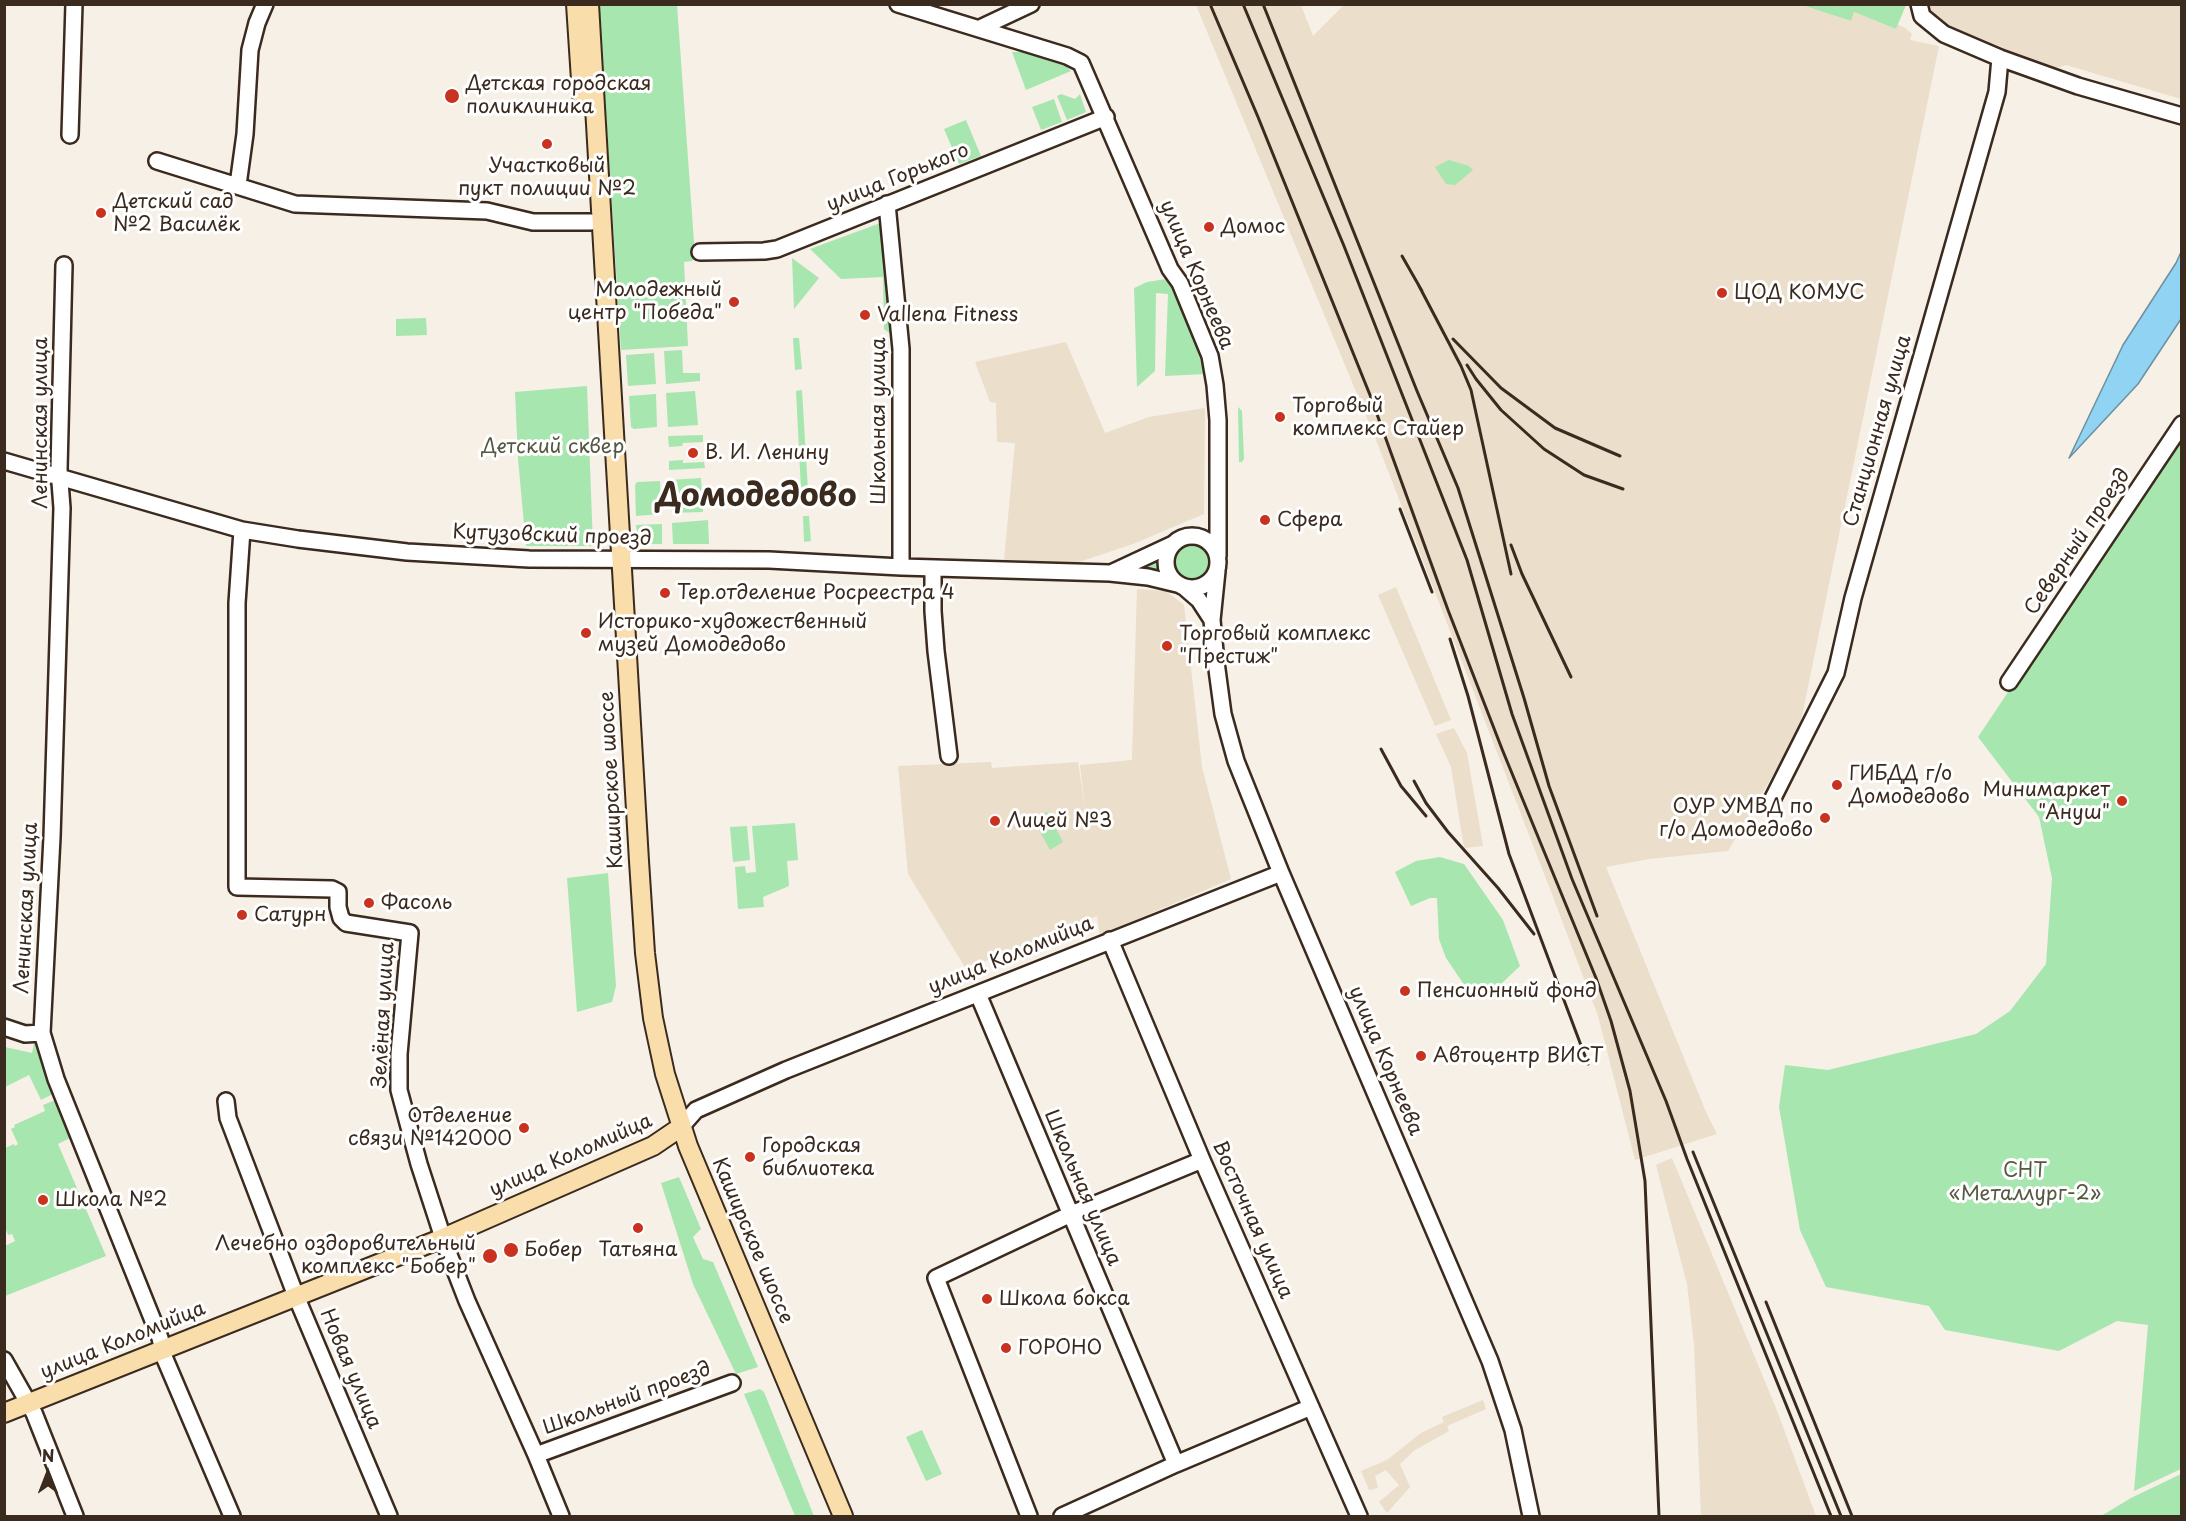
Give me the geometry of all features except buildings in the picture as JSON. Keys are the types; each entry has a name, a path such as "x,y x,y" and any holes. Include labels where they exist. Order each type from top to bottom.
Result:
{"main road":[{"name":"Каширское шоссе","path":"576,4 615,561 648,977 658,1046 676,1131 831,1516"},
{"name":"Каширское шоссе","path":"589,4 615,561"},
{"name":"Каширское шоссе","path":"676,1131 843,1516"},
{"name":"улица Коломийца","path":"4,1413 443,1238 653,1146 676,1131"}],"street":[{"path":"70,135 74,4"},
{"path":"238,185 245,134 250,50 265,4"},
{"path":"898,4 980,28 1031,4"},
{"path":"1919,4 1922,16 1944,34 2000,58 2078,86 2181,116"},
{"name":"улица Корнеева","path":"980,28 1010,40 1067,56 1081,63 1170,268 1180,283 1208,352 1213,370 1218,420 1217,563 1212,620 1222,705 1233,752 1281,873 1490,1361 1513,1430 1531,1516"},
{"name":"Станционная улица","path":"1769,806 1836,673 1853,598 1997,92 2000,58"},
{"name":"улица Горького","path":"700,252 777,249 1106,117"},
{"path":"157,161 295,204 487,211 532,222 591,222"},
{"name":"Школьная улица","path":"888,204 901,350 902,567"},
{"name":"Ленинская улица","path":"64,265 59,477 62,508 52,837 42,1033 63,1097 163,1350 232,1516"},
{"name":"Северный проезд","path":"2009,682 2181,424"},
{"name":"Кутузовский проезд","path":"4,462 242,530 407,552 511,558 615,561 770,560 902,567 1110,573 1148,577 1181,586"},
{"path":"1191,536 1217,516"},
{"name":"Зелёная улица","path":"242,530 237,603 237,887 332,889 338,892 338,907 341,918 346,923 410,933 399,1054 399,1090 419,1164 443,1238 467,1301 561,1516"},
{"path":"1110,573 1150,556 1184,537 1191,536 1207,540 1217,563 1213,578 1195,588 1181,586"},
{"path":"1173,544 1168,550 1166,565 1172,579 1199,600 1212,620"},
{"path":"933,568 936,651 949,756"},
{"name":"улица Коломийца","path":"676,1131 696,1110 786,1071 1281,873"},
{"name":"Восточная улица","path":"1110,940 1202,1160 1359,1516"},
{"name":"Школьная улица","path":"978,994 1069,1215 1176,1464"},
{"path":"4,1027 26,1034 42,1033"},
{"name":"Новая улица","path":"226,1101 228,1118 296,1296 389,1516"},
{"path":"1029,1516 936,1278 1069,1215 1202,1160"},
{"path":"4,1360 28,1404 75,1516"},
{"name":"Школьный проезд","path":"536,1455 732,1383"},
{"path":"1062,1516 1176,1464 1311,1407"}],"shaded area":[{"path":"1196,5 1301,5 1313,36 1344,5 1802,5 1851,21 1854,12 1896,29 1897,24 1912,34 1910,40 1939,46 1799,731 1728,851 1649,859 1606,867 1717,1134 1635,1160 1598,1016 1550,889 1378,445"},
{"path":"1927,5 2181,5 2181,99 2066,65 2051,70 1951,34 1927,8"},
{"path":"1066,342 1105,433 1149,417 1205,408 1204,514 1133,544 1073,564 1004,560 1015,443 997,442 996,403 990,402 975,362"},
{"path":"1396,587 1451,720 1435,726 1378,595"},
{"path":"1137,589 1166,591 1184,605 1202,767 1231,879 1100,935 1097,916 966,969 908,874 898,766 991,762 992,768 1078,762 1085,809 1080,765 1132,760"},
{"path":"1454,728 1467,753 1483,846 1464,848 1451,767 1436,734"},
{"path":"1672,1158 1776,1408 1816,1516 1701,1516 1694,1345 1687,1284 1656,1165"},
{"path":"1483,1400 1486,1409 1447,1426 1449,1431 1415,1450 1400,1464 1410,1487 1387,1513 1379,1502 1399,1485 1386,1470 1375,1476 1378,1488 1369,1490 1361,1471 1387,1460 1421,1433 1444,1422 1442,1417"}],"green space":[{"path":"1906,4 1896,29 1854,12 1851,21 1802,5"},
{"path":"599,5 677,5 695,256 692,261 684,262 688,346 621,350"},
{"path":"1012,52 1024,52 1066,66 1071,71 1026,90"},
{"path":"1061,94 1075,99 1080,94 1086,112 1067,120 1057,96"},
{"path":"1054,99 1062,122 1041,130 1032,107"},
{"path":"966,120 981,156 959,164 944,129"},
{"path":"1449,160 1469,166 1473,170 1455,185 1446,184 1435,167"},
{"path":"883,222 893,336 884,329 883,277 841,279 810,249"},
{"path":"792,258 819,278 794,309"},
{"path":"1166,279 1177,290 1205,374 1165,376 1168,294 1156,293 1155,371 1137,387 1134,288 1147,282"},
{"path":"426,318 427,335 396,336 396,319"},
{"path":"793,338 799,338 802,369 795,370"},
{"path":"682,350 683,373 700,373 700,381 666,384 664,351"},
{"path":"654,353 656,384 628,386 626,355"},
{"name":"Детский сквер","path":"587,386 593,546 526,546 515,392"},
{"path":"802,390 808,490 801,490 796,391"},
{"path":"695,391 698,425 668,427 666,393"},
{"path":"656,394 657,427 634,429 631,427 629,396"},
{"path":"1238,407 1242,411 1244,459 1242,462 1239,462"},
{"name":"СНТ «Металлург-2»","path":"2181,433 2181,1469 2134,1491 2148,1325 2117,1321 2059,1351 1945,1330 1929,1306 1826,1287 1800,1230 1779,1107 1785,1065 1828,1070 1976,1034 2010,1011 2046,964 2052,878 2039,817 1978,737"},
{"path":"703,435 703,442 683,443 682,446 669,447 668,436"},
{"path":"683,460 683,463 704,462 705,468 669,470 669,461"},
{"path":"701,478 703,512 672,513 670,480"},
{"path":"660,481 661,514 636,516 635,485 637,482"},
{"path":"803,516 809,516 811,541 804,542"},
{"path":"708,520 709,544 673,544 672,523"},
{"path":"662,524 662,544 641,544 638,541 636,525"},
{"path":"1192,541 1200,542 1207,547 1212,554 1212,570 1207,577 1200,582 1192,583 1184,582 1177,577 1172,570 1171,562 1172,554 1177,547 1184,542"},
{"path":"1161,557 1160,565 1163,571 1135,571"},
{"path":"1047,812 1063,842 1050,850 1033,819"},
{"path":"795,823 798,860 787,861 789,886 763,897 764,907 738,909 735,867 745,866 746,873 756,872 752,826"},
{"path":"747,826 750,860 733,862 730,827"},
{"path":"1440,857 1464,864 1503,920 1520,966 1501,984 1478,996 1465,986 1446,958 1439,939 1437,898 1430,898 1411,906 1395,872 1416,861"},
{"path":"608,873 616,986 612,1002 577,1012 567,878"},
{"path":"35,1039 38,1039 55,1093 41,1100 29,1075 5,1087 5,1047 32,1053"},
{"name":"Школа №2","path":"58,1099 72,1137 58,1144 106,1256 5,1296 5,1246 15,1241 12,1234 8,1235 5,1227 5,1148 18,1144 11,1129 15,1127 14,1125 45,1111 43,1105"},
{"path":"679,1177 701,1229 693,1237 703,1259 713,1262 758,1367 736,1374 693,1284 661,1183"},
{"path":"760,1389 764,1392 814,1516 795,1516 744,1394"},
{"path":"922,1430 942,1474 926,1481 906,1437"},
{"path":"2181,1474 2181,1516 2101,1516 2131,1498"}],"water":[{"path":"2181,252 2181,319 2138,384 2069,458 2123,345"}],"railway":[{"path":"1210,4 1370,395 1448,610 1596,978 1611,1021 1630,1091 1645,1181 1659,1516"},
{"path":"1243,4 1344,246 1467,560 1512,714 1572,879 1666,1101 1687,1159 1831,1516"},
{"path":"1263,4 1458,488 1549,786 1597,916"},
{"path":"1402,256 1422,291"},
{"path":"1418,284 1471,390 1511,574"},
{"path":"1453,339 1501,388 1555,428 1620,456"},
{"path":"1467,365 1501,410 1544,449 1584,475 1623,489"},
{"path":"1400,509 1432,592"},
{"path":"1511,545 1522,574 1571,677"},
{"path":"1450,639 1468,696 1509,854 1588,1064"},
{"path":"1381,749 1401,786 1426,816"},
{"path":"1414,781 1426,803 1448,832 1498,888 1534,934"},
{"path":"1693,1152 1841,1516"},
{"path":"1766,1302 1852,1516"}],"place":[{"name":"Детская городская поликлиника","path":"452,96"},
{"name":"Участковый пукт полиции №2","path":"547,144"},
{"name":"Детский сад №2 Василёк","path":"101,213"},
{"name":"Домос","path":"1209,227"},
{"name":"ЦОД КОМУС","path":"1722,293"},
{"name":"Молодежный центр \"Победа\"","path":"734,302"},
{"name":"Vallena Fitness","path":"865,315"},
{"name":"Торговый комплекс Стайер","path":"1280,417"},
{"name":"В. И. Ленину","path":"693,453"},
{"name":"Сфера","path":"1265,520"},
{"name":"Тер.отделение Росреестра 4","path":"665,593"},
{"name":"Историко-художественный музей Домодедово","path":"586,633"},
{"name":"Торговый комплекс \"Престиж\"","path":"1167,646"},
{"name":"ГИБДД г/о Домодедово","path":"1837,785"},
{"name":"Минимаркет \"Ануш\"","path":"2122,801"},
{"name":"ОУР УМВД по г/о Домодедово","path":"1825,818"},
{"name":"Лицей №3","path":"995,821"},
{"name":"Фасоль","path":"369,903"},
{"name":"Сатурн","path":"242,915"},
{"name":"Пенсионный фонд","path":"1405,991"},
{"name":"Автоцентр ВИСТ","path":"1421,1056"},
{"name":"Отделение связи №142000","path":"524,1128"},
{"name":"Городская библиотека","path":"750,1157"},
{"name":"Школа №2","path":"43,1200"},
{"name":"Татьяна","path":"638,1228"},
{"name":"Бобер","path":"511,1250"},
{"name":"Лечебно оздоровительный комплекс \"Бобер\"","path":"490,1256"},
{"name":"Школа бокса","path":"987,1299"},
{"name":"ГОРОНО","path":"1006,1348"}],"district":[{"name":"Домодедово","path":"756,497"}]}
